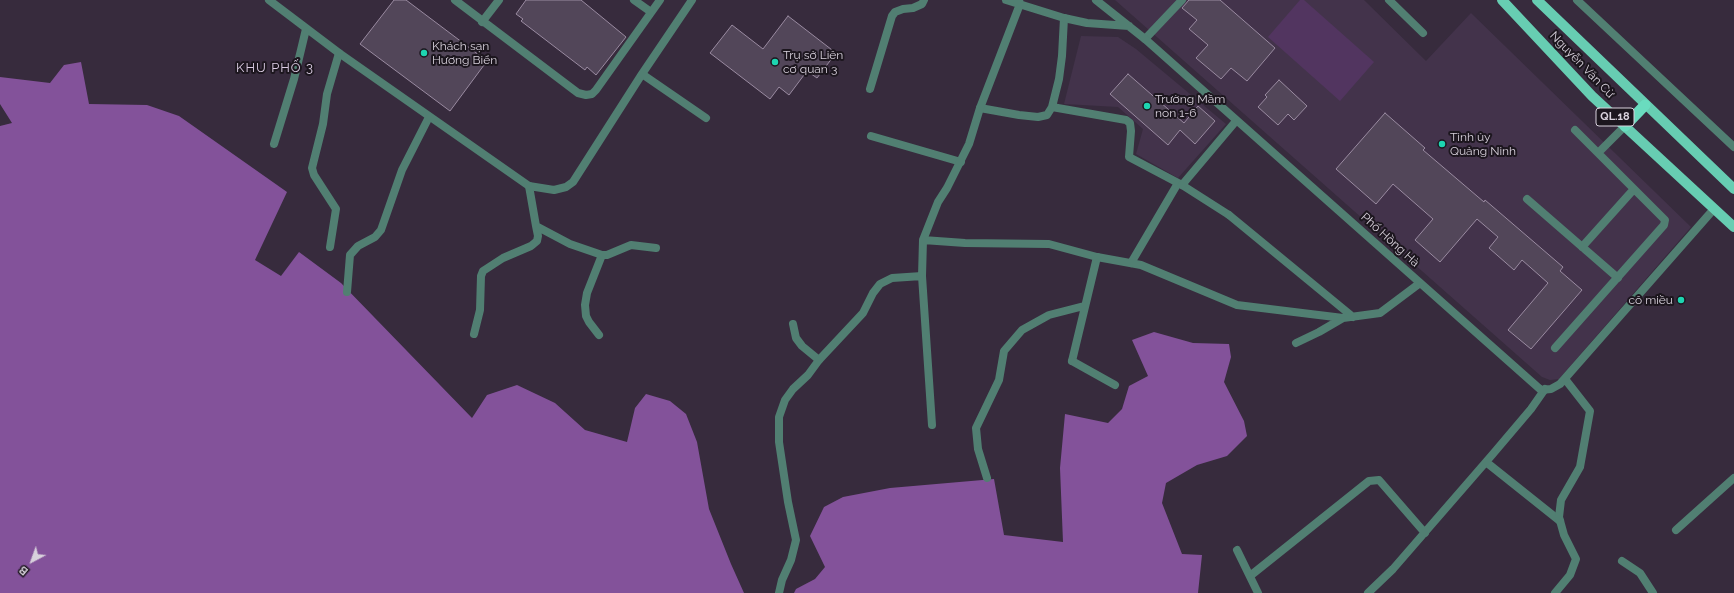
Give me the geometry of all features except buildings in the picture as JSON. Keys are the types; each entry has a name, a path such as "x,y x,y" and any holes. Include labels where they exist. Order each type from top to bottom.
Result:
{"highway":[{"path":"1626,126 1645,105"}],"main road":[{"name":"Nguyễn Văn Cừ","path":"1502,0 1592,96 1626,126 1713,210 1734,227"},
{"name":"Nguyễn Văn Cừ","path":"1537,0 1734,189"}],"street":[{"path":"269,0 339,53 529,186 554,190 566,187 573,182 642,74 692,0"},
{"path":"455,0 482,22 578,93 586,95 592,94 596,90 660,0"},
{"path":"482,22 499,0"},
{"path":"634,0 651,12"},
{"path":"870,89 892,16 895,12 913,8 922,4 924,0"},
{"path":"1006,0 1020,2 1064,18 1099,25 1128,26"},
{"name":"Phố Hồng Hà","path":"1096,0 1145,39 1531,382 1541,390 1546,389"},
{"path":"1145,39 1182,0"},
{"path":"1389,0 1423,33"},
{"path":"1577,0 1734,147"},
{"path":"932,425 922,276 923,240 938,202 961,162 1020,2"},
{"path":"980,108 1038,117 1047,115 1052,107 1062,56 1064,18"},
{"path":"274,144 294,79 306,29"},
{"path":"330,247 336,209 317,180 312,168 324,124 327,94 339,53"},
{"path":"642,74 706,118"},
{"path":"1052,107 1126,120 1130,123 1131,131 1129,157 1180,184 1229,215 1352,317"},
{"path":"347,292 350,255 358,246 375,237 381,230 402,170 429,117"},
{"path":"1131,263 1180,184 1236,121"},
{"path":"1598,153 1626,126"},
{"path":"1555,348 1664,225 1665,220 1575,130"},
{"path":"871,136 961,162"},
{"path":"474,334 480,310 481,276 483,271 503,258 531,246 536,241 538,236 529,186"},
{"path":"1582,247 1634,189"},
{"path":"1527,199 1618,278"},
{"path":"1368,593 1393,569 1425,533 1531,409 1546,389 1560,384 1565,379 1713,210"},
{"path":"536,226 570,244 602,255 607,255 631,245 656,248"},
{"path":"923,240 965,243 1050,244 1097,257 1141,265 1236,305 1344,318 1380,313 1420,283"},
{"path":"599,335 586,316 585,305 587,293 602,255"},
{"path":"1097,257 1072,361 1115,385"},
{"path":"779,593 791,560 796,540 788,502 779,442 779,417 785,400 819,360 863,313 873,293 880,284 892,278 922,276"},
{"path":"987,478 978,449 976,428 999,380 1004,351 1022,330 1049,315 1084,306"},
{"path":"1296,343 1344,318"},
{"path":"792,324 796,338 802,346 819,360"},
{"path":"1555,593 1570,575 1576,559 1564,535 1560,521 1561,500 1580,467 1590,411 1565,379"},
{"path":"1486,462 1560,521"},
{"path":"1676,530 1734,478"},
{"path":"1250,576 1369,481 1379,480 1425,533"},
{"path":"1237,550 1258,593"},
{"path":"1622,561 1640,573 1653,593"}],"shaded area":[{"name":"Tỉnh ủy Quảng Ninh","path":"1115,0 1364,0 1426,61 1471,13 1691,227 1559,379 1550,380 1542,377"},
{"path":"1300,0 1304,0 1374,62 1340,101 1268,37"},
{"name":"Trường Mầm non 1-6","path":"1081,36 1118,37 1136,49 1226,124 1178,178 1136,154 1143,129 1118,107 1064,104"},
{"path":"81,62 89,104 147,105 179,116 287,192 255,260 281,276 299,252 341,283 472,418 487,395 517,385 555,403 585,430 627,442 635,408 646,394 670,401 686,414 697,442 709,509 744,593 0,593 0,126 12,123 0,104 0,77 50,83 64,65"},
{"path":"1154,332 1193,343 1229,344 1231,357 1224,382 1244,421 1247,436 1227,456 1197,465 1166,483 1162,503 1182,554 1202,555 1198,593 794,593 796,589 815,579 825,567 810,536 824,507 843,497 890,488 994,479 1004,535 1063,542 1060,468 1065,414 1108,423 1122,409 1129,386 1148,376 1132,340"}],"place":[{"name":"Khách sạn Hương Biển","path":"424,53"},
{"name":"Trụ sở Liên cơ quan 3","path":"775,62"},
{"name":"Trường Mầm non 1-6","path":"1147,106"},
{"name":"Tỉnh ủy Quảng Ninh","path":"1442,144"},
{"name":"cô miều","path":"1681,300"}],"district":[{"name":"KHU PHỐ 3","path":"275,68"}]}
